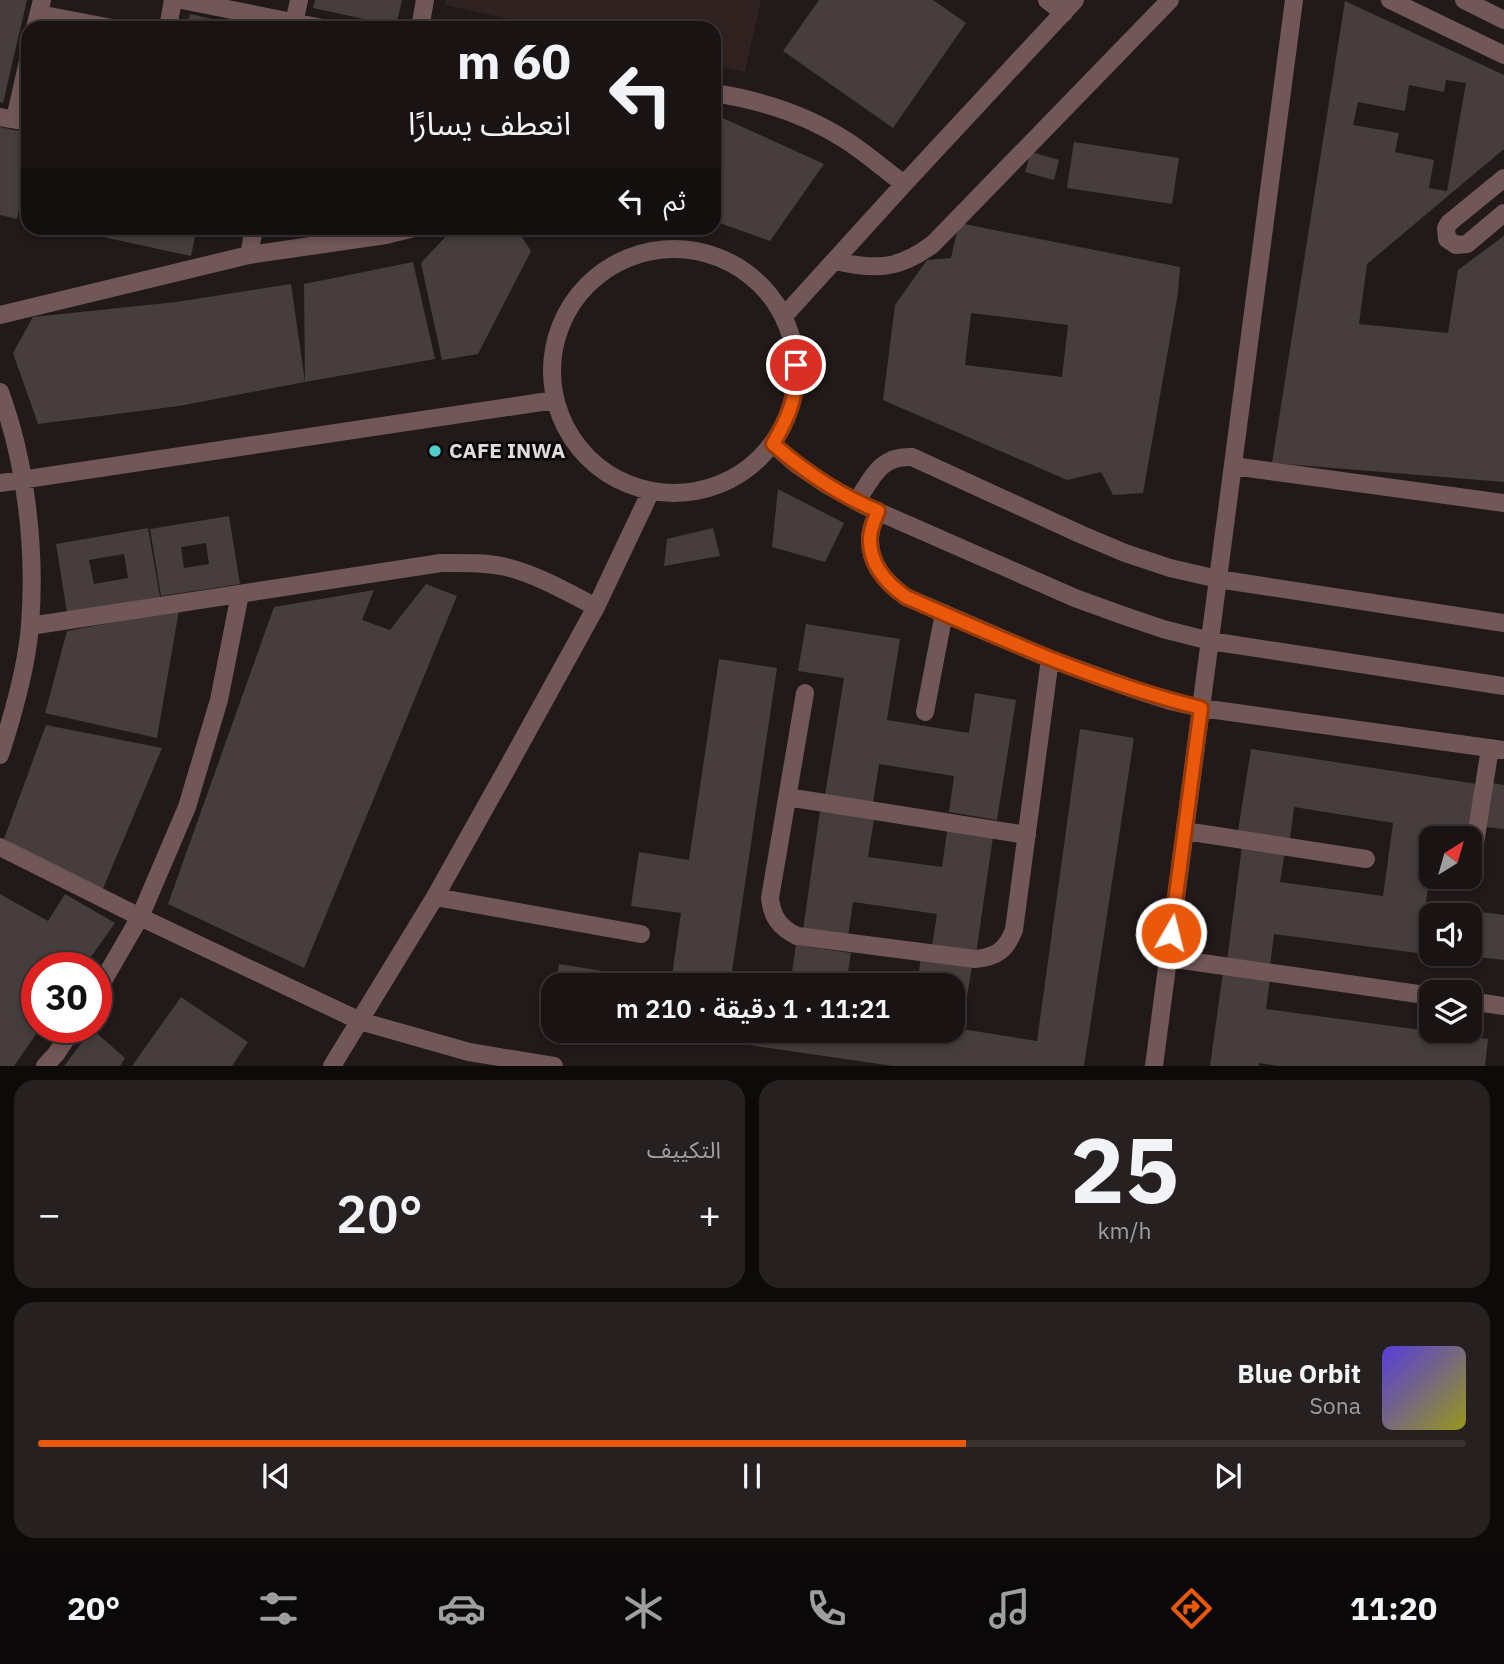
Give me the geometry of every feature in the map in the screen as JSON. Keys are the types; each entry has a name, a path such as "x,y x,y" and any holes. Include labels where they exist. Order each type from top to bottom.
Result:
{"street":[{"path":"169,21 173,0"},
{"path":"182,0 276,21"},
{"path":"295,21 299,0"},
{"path":"422,21 425,0"},
{"path":"784,316 1069,6 1047,0"},
{"path":"835,261 880,267 901,263 919,255 933,244 1170,0"},
{"path":"1154,1066 1294,0"},
{"path":"1391,0 1504,55"},
{"path":"1464,0 1504,20"},
{"path":"39,14 76,21"},
{"path":"14,119 21,90"},
{"path":"721,94 740,97 814,123 847,141 904,184"},
{"path":"1504,178 1449,223 1446,228 1447,239 1456,246 1467,244 1504,213"},
{"path":"249,255 253,235"},
{"path":"0,315 249,255 364,235"},
{"path":"691,248 729,260 761,284 784,316 795,348 797,382 790,414 773,444 755,464 732,479 706,489 679,493 651,491 625,482 601,468 581,449 565,426 555,400 552,360 561,322 583,288 614,264 651,250 691,248"},
{"path":"0,392 24,480 31,563 30,626 21,679 0,755"},
{"path":"0,483 555,400"},
{"path":"773,444 796,464 857,501 1086,602 1152,625 1210,641 1504,687"},
{"path":"857,501 885,462 894,458 912,457 1125,553 1170,568 1218,579 1504,623"},
{"path":"1233,466 1504,503"},
{"path":"332,1066 435,897 596,607 651,491"},
{"path":"878,511 870,536 871,551 875,565 894,589 906,597 1051,659 1139,691 1201,708 1497,749 1481,826"},
{"path":"30,626 441,563 506,567 537,578 596,607"},
{"path":"112,965 140,917 187,807 219,700 240,594"},
{"path":"925,712 944,613"},
{"path":"805,693 770,898 777,922 797,936 975,959 988,958 1000,952 1009,942 1014,930 1051,659"},
{"path":"787,797 1027,835"},
{"path":"1185,831 1366,859"},
{"path":"0,847 140,917 360,1021 469,1059 554,1066"},
{"path":"435,897 641,934"},
{"path":"1168,958 1419,994"},
{"path":"1482,1003 1504,1006"},
{"path":"45,1066 63,1043"}],"shaded area":[{"path":"446,0 761,0 745,72 721,67 721,21 517,21 445,5"}],"building":[{"path":"0,0 27,0 3,103 0,102"},
{"path":"315,0 402,0 397,21 373,21 313,8"},
{"path":"819,0 933,0 966,23 893,128 783,51"},
{"path":"1345,1 1504,75 1504,149 1367,264 1359,324 1448,333 1458,270 1504,236 1504,482 1272,463","holes":["1446,80 1466,83 1447,191 1429,188 1434,160 1395,152 1399,133 1353,125 1358,102 1405,111 1409,85 1444,92"]},
{"path":"190,14 220,21 188,21"},
{"path":"721,117 824,164 770,241 721,224"},
{"path":"0,127 21,132 21,199 17,219 0,215"},
{"path":"1074,142 1179,158 1172,204 1067,188"},
{"path":"1031,152 1059,160 1054,180 1025,172"},
{"path":"959,223 1180,267 1178,293 1143,493 1113,495 1101,472 1067,480 883,400 895,305 927,260 951,258","holes":["971,313 1068,325 1062,377 965,365"]},
{"path":"94,235 196,235 191,256"},
{"path":"447,235 521,235 531,251 478,354 442,360 421,263"},
{"path":"413,262 435,359 305,382 304,284"},
{"path":"291,284 305,382 179,406 38,424 13,353 33,317 176,302"},
{"path":"778,489 844,523 825,562 772,547"},
{"path":"229,516 240,584 161,596 150,529","holes":["206,543 209,564 184,568 181,547"]},
{"path":"148,528 160,597 67,613 56,544","holes":["124,554 128,578 94,584 89,560"]},
{"path":"713,528 720,556 664,566 667,539"},
{"path":"426,584 457,596 304,968 168,904 274,607 374,590 362,620 390,630"},
{"path":"179,610 157,738 45,713 67,631"},
{"path":"806,624 900,639 887,720 969,733 975,693 1016,700 997,820 949,812 954,776 879,764 873,803 825,795 844,678 798,671"},
{"path":"719,659 777,668 732,973 672,973 681,913 631,906 639,852 689,860"},
{"path":"46,725 162,748 102,891 4,839"},
{"path":"1080,729 1134,738 1084,1066 893,1066 735,1043 965,1043 965,1029 1037,1041"},
{"path":"1251,749 1477,784 1470,826 1419,826 1419,889 1428,889 1426,902 1433,903 1419,903 1419,953 1274,934 1270,966 1227,961 1242,846 1285,852 1280,882 1383,896 1393,823 1294,807 1290,839 1238,831"},
{"path":"1492,783 1504,785 1504,829 1486,827"},
{"path":"820,811 874,819 868,857 942,867 947,831 993,837 976,954 932,947 937,914 853,902 848,936 803,930"},
{"path":"0,894 48,921 65,894 115,923 94,952 21,952 21,1043 30,1043 14,1066 0,1066"},
{"path":"1482,912 1504,915 1504,960 1482,957"},
{"path":"796,945 851,953 848,973 792,973"},
{"path":"921,957 972,965 965,1010 965,973 919,973"},
{"path":"559,964 615,973 558,973"},
{"path":"1223,972 1270,979 1266,1009 1419,1030 1419,1043 1482,1043 1482,1038 1488,1039 1485,1066 1278,1066 1259,1063 1259,1066 1210,1066"},
{"path":"181,997 248,1042 232,1066 132,1066"},
{"path":"81,1043 108,1043 125,1058 120,1066 64,1066"}],"place":[{"name":"CAFE INWA","path":"435,451"}],"route":[{"path":"796,365 797,382 790,414 773,444 827,485 878,511 870,536 871,551 875,565 894,589 906,597 1051,659 1139,691 1201,708 1171,933"}]}
